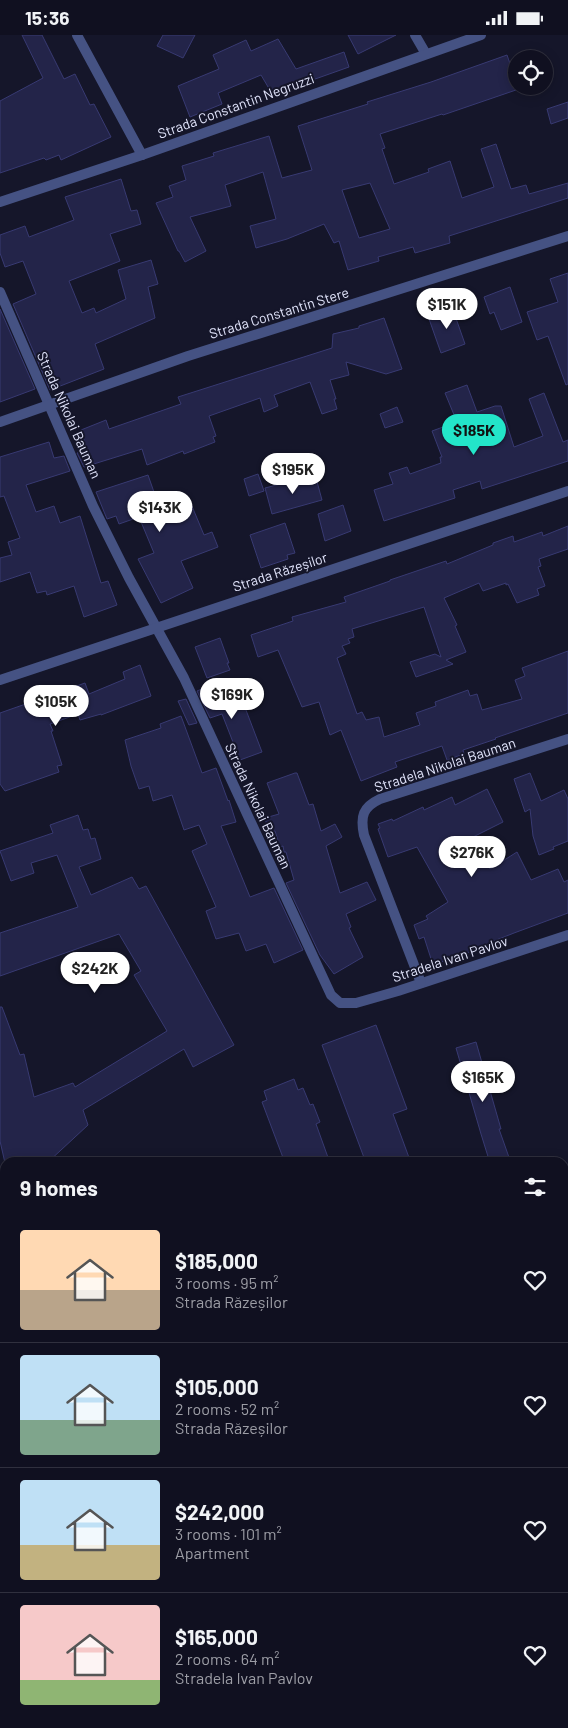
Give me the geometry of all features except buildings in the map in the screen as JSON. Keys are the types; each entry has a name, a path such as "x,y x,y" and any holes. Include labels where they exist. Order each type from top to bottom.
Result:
{"street":[{"path":"77,35 142,155"},
{"path":"415,35 426,54"},
{"name":"Strada Constantin Negruzzi","path":"0,202 142,155 481,35"},
{"name":"Strada Constantin Stere","path":"0,422 188,356 568,236"},
{"name":"Strada Nikolai Bauman","path":"0,292 93,506 129,579 184,679 330,995 340,1003"},
{"name":"Strada Răzeșilor","path":"0,680 568,491"},
{"name":"Stradela Nikolai Bauman","path":"421,983 364,835 361,823 363,813 370,804 380,799 568,739"},
{"name":"Stradela Ivan Pavlov","path":"340,1003 356,1003 568,935"}]}
